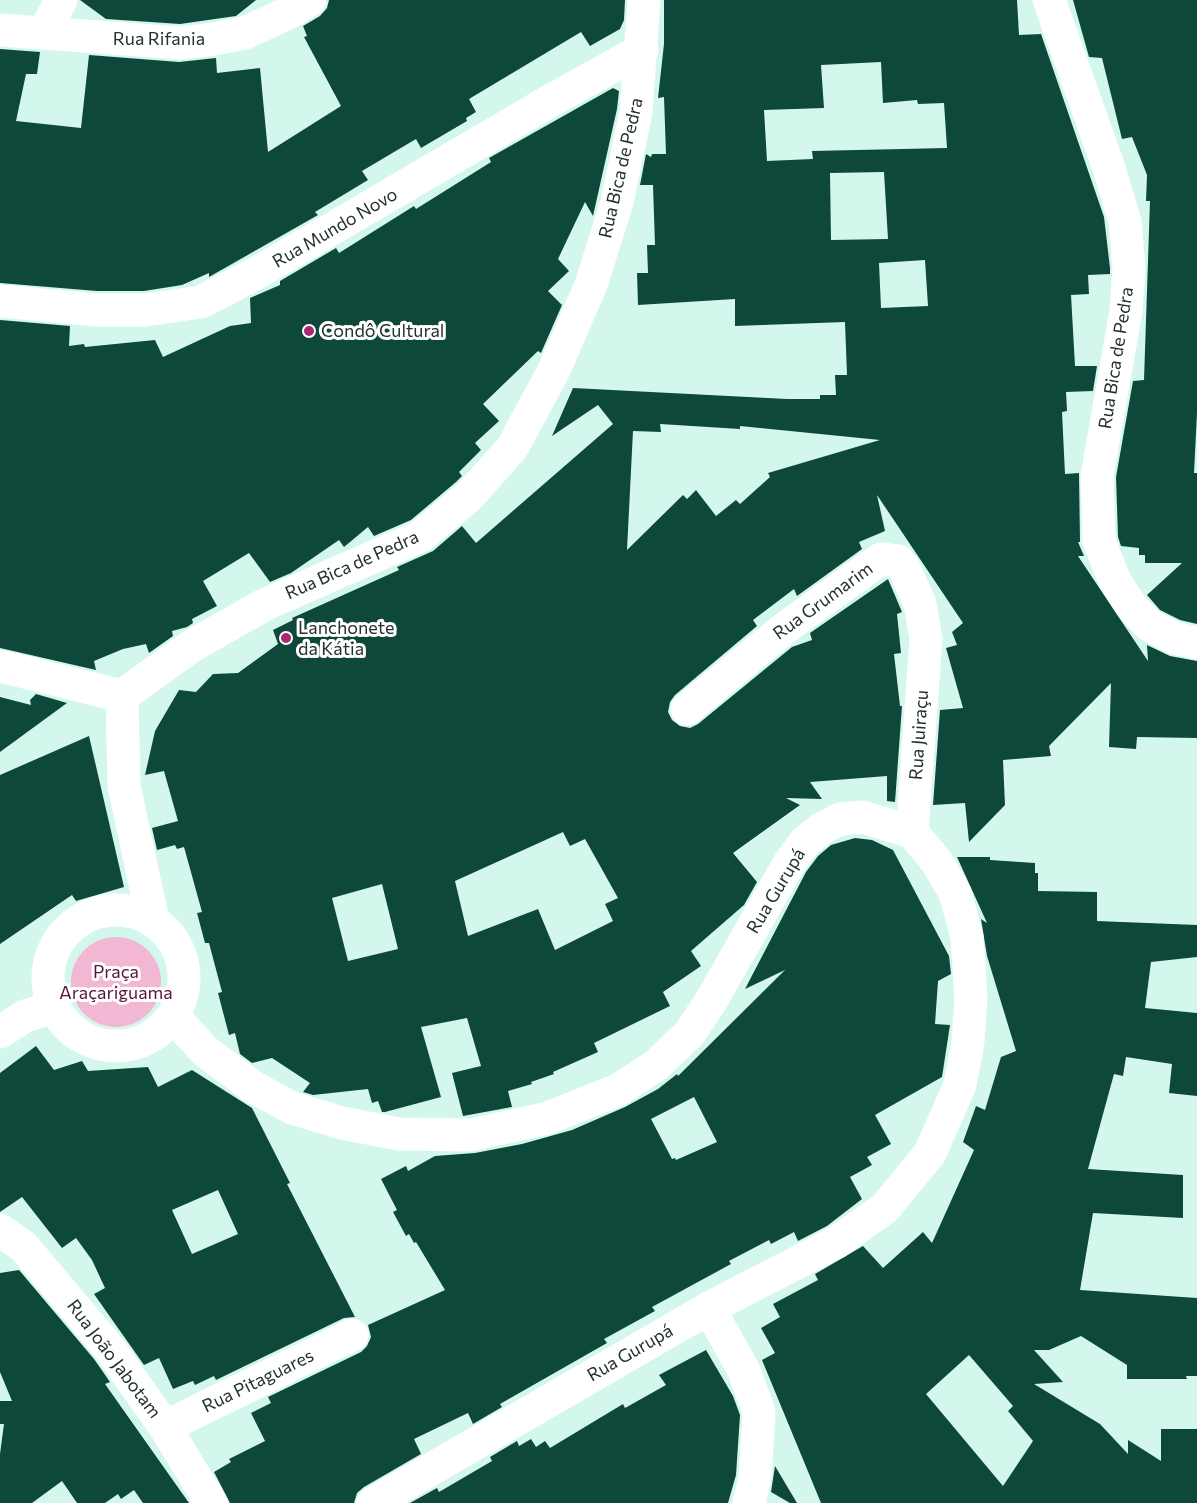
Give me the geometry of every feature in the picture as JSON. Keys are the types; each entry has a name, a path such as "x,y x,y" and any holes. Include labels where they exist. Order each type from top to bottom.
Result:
{"street":[{"path":"44,33 62,0"},
{"name":"Rua Rifania","path":"0,30 180,43 245,33 310,0"},
{"name":"Rua Bica de Pedra","path":"122,696 193,645 266,604 421,536 470,496 512,448 553,372 591,285 616,202 634,123 642,50 644,0"},
{"name":"Rua Bica de Pedra","path":"1049,0 1109,168 1125,222 1129,268 1126,311 1097,476 1096,515 1099,542 1115,581 1132,607 1149,625 1174,638 1197,643"},
{"name":"Rua Mundo Novo","path":"0,301 96,310 145,310 201,302 253,276 550,101 642,50"},
{"name":"Rua Grumarim","path":"687,709 784,628 881,559 898,561 904,568 920,604 926,639"},
{"name":"Rua Juiraçu","path":"912,832 926,639"},
{"path":"0,666 122,696 124,786 153,921"},
{"name":"Rua Gurupá","path":"173,1016 205,1051 253,1088 292,1108 342,1123 399,1134 471,1135 548,1118 618,1090 655,1066 688,1034 716,992 790,862 804,843 821,829 840,819 863,817 912,832 937,862 955,893 967,937 971,998 968,1042 960,1085 947,1119 930,1153 885,1208 837,1242 709,1308 373,1503"},
{"path":"105,911 130,912 153,921 169,936 180,954 184,975 183,986 173,1016 159,1031 141,1041 121,1046 100,1044 81,1037 65,1023 54,1006 47,982 50,957 63,935 82,919 105,911"},
{"path":"0,1032 25,1016 54,1006"},
{"name":"Rua João Jabotam","path":"0,1230 24,1247 109,1348 165,1427 210,1503"},
{"path":"709,1308 744,1371 759,1412 756,1478 749,1503"},
{"name":"Rua Pitaguares","path":"165,1427 352,1335"}],"green space":[{"name":"Praça Araçariguama","path":"116,937 133,940 148,950 158,965 161,982 158,999 148,1014 133,1024 116,1027 99,1024 84,1014 74,999 71,982 74,965 84,950 99,940"}],"building":[{"path":"80,0 256,0 236,16 180,24 106,19"},
{"path":"329,0 625,0 624,20 620,29 590,46 581,32 469,99 476,112 466,118 467,121 421,148 416,139 362,171 368,180 315,212 318,215 209,277 209,273 182,285 144,291 97,291 0,283 0,49 40,52 37,74 26,74 16,121 81,128 89,55 179,62 216,58 217,73 260,68 268,152 341,106 304,37 307,36 303,26 320,16 327,8"},
{"path":"664,0 1017,0 1019,35 1041,34 1104,217 1110,268 1110,274 1088,275 1089,294 1071,295 1075,366 1097,366 1093,391 1066,392 1067,411 1062,412 1065,474 1079,473 1080,542 1078,542 1084,556 1078,556 1148,661 1147,645 1170,656 1197,661 1197,738 1137,737 1136,749 1109,747 1111,683 1049,746 1051,756 1003,760 1005,805 969,842 965,803 933,805 940,710 963,708 946,648 957,645 952,632 963,623 877,495 885,531 859,542 862,549 797,596 794,589 753,620 757,626 675,695 670,702 668,712 672,720 680,726 690,728 698,724 792,647 812,640 810,633 888,579 902,612 897,614 901,653 894,654 900,706 902,706 895,802 887,801 887,776 810,782 822,799 786,798 800,805 733,853 757,882 744,905 691,951 701,966 663,992 670,1006 594,1043 598,1052 553,1072 554,1074 531,1082 532,1084 508,1091 512,1107 463,1116 452,1073 481,1066 467,1018 421,1027 441,1097 382,1112 378,1101 372,1103 368,1089 313,1095 303,1092 310,1083 272,1058 252,1063 240,1054 235,1033 229,1035 218,993 222,992 209,943 205,943 197,913 202,912 184,847 177,849 175,845 157,850 152,828 178,821 164,771 145,775 155,731 179,690 196,692 213,674 238,673 278,644 273,630 293,620 292,618 399,570 397,567 433,551 462,526 476,543 613,424 598,405 552,436 573,388 820,399 820,395 836,395 835,375 847,375 845,322 735,326 735,299 638,305 637,273 648,273 647,245 655,245 653,185 640,185 646,154 651,157 652,154 666,154 664,97 658,98 664,44","holes":["881,62 883,103 917,100 918,104 944,103 947,148 812,151 813,159 767,161 764,110 824,108 821,65","884,172 888,239 831,240 830,173","925,260 928,306 881,308 879,263","660,424 740,429 740,426 880,440 768,473 770,477 740,504 736,500 716,516 696,490 687,499 683,495 627,550 633,431 661,432","563,832 570,846 585,839 618,898 605,904 613,921 555,950 538,909 468,936 455,881","382,884 398,949 348,961 332,898"]},
{"path":"1073,0 1197,0 1197,413 1194,473 1197,473 1197,624 1180,620 1160,610 1147,595 1182,563 1145,563 1145,555 1139,555 1139,548 1121,546 1118,537 1116,477 1133,381 1144,380 1150,201 1146,201 1147,175 1132,137 1122,139 1102,58 1089,57"},
{"path":"613,88 619,91 617,109 593,216 585,202 558,259 569,271 548,291 562,305 541,353 538,351 483,404 499,421 475,443 481,450 459,472 462,476 456,482 411,520 374,536 368,527 344,547 339,540 291,573 270,582 249,553 203,581 217,606 192,619 193,623 187,627 172,631 173,636 149,653 146,644 123,649 94,661 96,670 0,648 0,320 70,326 69,346 84,344 85,347 155,340 163,357 230,326 251,323 250,298 280,285 280,281 336,248 339,253 414,206 416,209 491,162 489,158"},
{"path":"36,694 67,703 0,752 0,697 31,705 30,700"},
{"path":"89,736 124,887 76,901 72,895 0,944 0,775"},
{"path":"855,838 872,840 893,850 949,956 951,974 938,981 935,1024 950,1025 942,1077 875,1115 891,1144 867,1157 872,1165 850,1177 862,1199 827,1226 798,1241 794,1232 771,1244 769,1240 729,1261 731,1264 652,1307 655,1311 604,1339 607,1343 500,1404 502,1407 473,1424 468,1413 414,1439 421,1454 364,1487 357,1493 354,1503 230,1503 214,1472 231,1462 229,1459 265,1441 251,1413 271,1403 268,1397 361,1352 371,1337 368,1325 445,1290 416,1242 414,1243 409,1234 406,1236 393,1212 397,1210 381,1179 406,1166 408,1171 435,1156 475,1153 522,1144 572,1130 625,1107 658,1089 677,1074 678,1076 785,970 745,989 806,872 818,856 831,845","holes":["694,1097 717,1142 676,1160 672,1159 651,1119"]},
{"path":"957,857 990,857 990,860 1035,863 1035,873 1038,873 1038,891 1097,892 1097,921 1197,925 1197,957 1151,962 1145,1008 1197,1013 1197,1096 1169,1093 1172,1064 1126,1057 1123,1076 1114,1074 1088,1169 1183,1175 1183,1218 1093,1213 1080,1290 1197,1298 1197,1376 1186,1376 1187,1379 1127,1379 1127,1365 1081,1336 1049,1350 1034,1350 1063,1382 1034,1384 1100,1424 1128,1454 1128,1440 1161,1461 1161,1429 1197,1429 1197,1503 821,1503 762,1360 775,1353 761,1328 780,1317 773,1304 818,1280 815,1274 863,1246 883,1268 923,1232 932,1243 974,1150 963,1142 976,1106 985,1110 1001,1057 1016,1051 987,956 981,919 987,923","holes":["969,1355 1013,1406 1008,1411 1033,1441 1003,1486 926,1394"]},
{"path":"36,1046 54,1070 82,1061 88,1071 148,1067 158,1087 192,1070 252,1108 290,1183 287,1184 355,1317 344,1318 216,1380 214,1376 195,1385 193,1381 173,1389 159,1358 144,1365 94,1294 105,1288 92,1260 76,1238 62,1248 22,1197 0,1212 0,1073","holes":["218,1190 238,1234 192,1254 172,1210"]},
{"path":"19,1270 94,1359 110,1382 105,1384 189,1503 143,1503 134,1490 121,1499 118,1494 105,1503 77,1503 62,1481 32,1503 0,1503 0,1454 4,1424 0,1424 0,1401 12,1401 0,1372 0,1273"},
{"path":"706,1350 733,1396 740,1415 736,1475 728,1503 410,1503 437,1488 439,1492 492,1461 490,1457 517,1441 519,1446 531,1439 536,1447 545,1441 550,1448 623,1404 625,1408 666,1385 659,1375"},
{"path":"775,1466 797,1503 790,1503 771,1492"}],"place":[{"name":"Condô Cultural","path":"309,331"},
{"name":"Lanchonete da Kátia","path":"286,638"}]}
